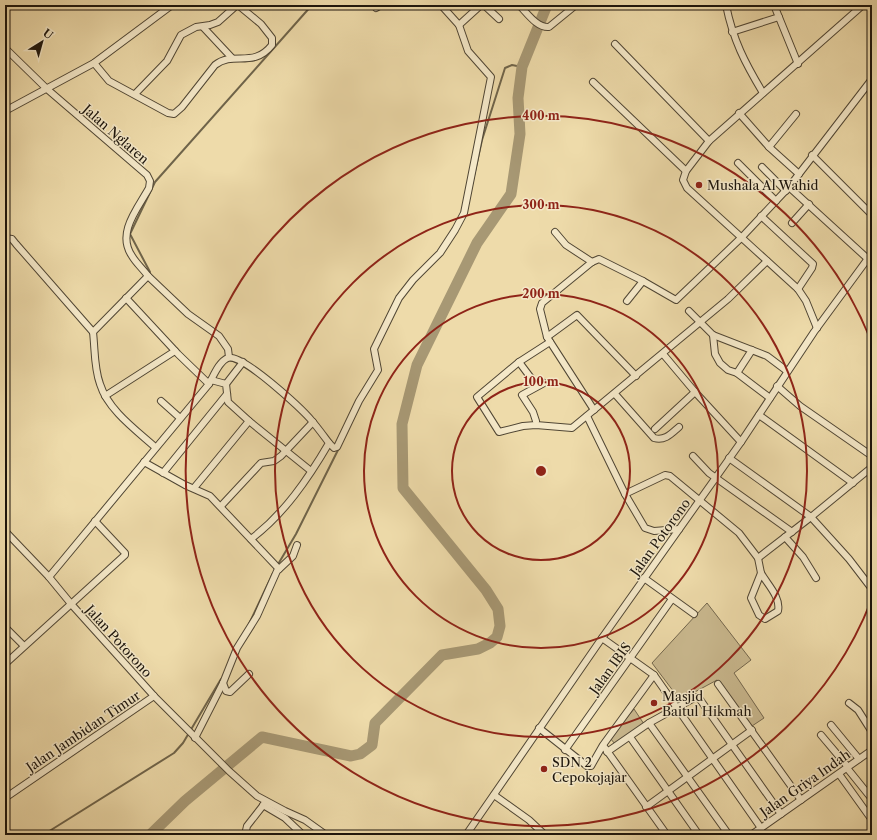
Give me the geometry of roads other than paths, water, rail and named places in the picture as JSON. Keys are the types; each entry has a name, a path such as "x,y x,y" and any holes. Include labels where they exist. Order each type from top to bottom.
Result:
{"street":[{"path":"5,111 94,63 172,5"},
{"path":"94,63 101,74 109,81 168,113 174,114 182,107 221,60 232,58 244,60 256,58 270,48 273,41 265,28 238,5 218,22 203,27 196,27 181,35 168,61 135,94"},
{"path":"50,577 155,447 210,382 222,363 229,357 233,357 243,362 301,408 329,443 334,448 338,447 359,401 378,370 374,349 402,293 440,253 455,230 466,208 491,77 468,51 459,25 441,5"},
{"path":"459,25 481,5"},
{"path":"484,5 500,19"},
{"path":"519,5 535,21 545,27 549,27 576,5"},
{"path":"726,5 732,32 750,71 763,93"},
{"path":"774,5 798,64"},
{"path":"817,328 804,296 798,289 683,183 686,171 709,141 863,5"},
{"path":"732,32 778,18"},
{"path":"203,27 232,58"},
{"path":"615,44 709,141"},
{"name":"Jalan Nglaren","path":"5,48 47,89 147,175 150,181 149,188 127,229 126,238 131,255 148,276 188,314 222,339 228,348 229,357"},
{"path":"594,410 549,340 540,306 592,262 602,260 644,281 676,300 742,237 788,189 812,155 872,79"},
{"path":"593,82 686,171"},
{"path":"739,113 768,147 799,174"},
{"path":"768,147 796,114"},
{"path":"812,155 872,215"},
{"path":"738,163 776,201"},
{"path":"762,167 788,189 809,204 870,256"},
{"path":"792,223 809,204"},
{"path":"761,216 813,264 812,268 798,289"},
{"path":"555,232 566,245 592,262"},
{"path":"5,238 9,238 16,244 93,332 99,381 105,396 116,410 155,447"},
{"name":"Jalan Potorono","path":"466,835 539,728 741,442 817,328 870,256"},
{"path":"636,376 577,315 549,340 518,362 478,397 499,432 523,426 536,425 568,429 572,428 615,394 700,323 728,299 767,261"},
{"path":"93,332 148,276"},
{"path":"627,301 644,281"},
{"path":"126,298 175,351 210,382 226,384"},
{"path":"689,311 713,335 767,356 787,371"},
{"path":"713,335 713,346 718,358 728,370 737,373 770,398"},
{"path":"737,373 752,350"},
{"path":"105,396 175,351"},
{"path":"663,354 695,392 741,442"},
{"path":"226,384 243,362"},
{"path":"518,362 537,386"},
{"path":"536,421 533,412 522,396 523,394 544,383"},
{"path":"226,384 228,386 228,402 248,421 312,471"},
{"path":"777,386 800,406 872,456"},
{"path":"655,429 695,392"},
{"path":"163,473 227,394"},
{"path":"615,394 654,438 660,440 666,438 679,427"},
{"path":"161,401 180,418"},
{"path":"759,415 853,483"},
{"path":"587,416 625,494 645,528 654,532 679,529"},
{"path":"194,488 248,421"},
{"path":"221,506 262,463 274,461 287,450 313,422"},
{"path":"251,539 279,514 312,471 329,443"},
{"path":"693,456 715,477 792,532"},
{"path":"729,458 811,517 849,559 872,589"},
{"path":"144,462 210,496 277,567"},
{"path":"758,558 872,467"},
{"path":"625,494 665,475 670,476 739,533 758,558 761,573 775,596 779,606 778,611 765,619 759,615 751,598 761,573"},
{"path":"5,664 126,555 95,521"},
{"name":"Jalan Potorono","path":"5,531 50,577 72,605 154,696 219,762 265,803"},
{"path":"785,537 803,557 816,578"},
{"path":"193,736 224,683 237,648 257,616 277,567 286,564 293,556 297,545"},
{"path":"644,578 694,614"},
{"name":"Jalan IBIS","path":"565,750 672,599"},
{"path":"5,627 24,646"},
{"path":"602,638 654,675 675,708 761,828"},
{"path":"224,683 226,691 230,692 249,674"},
{"path":"539,728 565,750 590,767 603,745 654,675"},
{"path":"718,684 801,800"},
{"name":"Jalan Jambidan Timur","path":"5,798 154,696"},
{"path":"607,752 649,723 693,698 699,698 781,814"},
{"path":"849,703 858,710 872,732"},
{"path":"649,723 729,835"},
{"path":"831,725 860,759"},
{"path":"646,806 752,730"},
{"path":"821,735 872,799"},
{"path":"630,737 699,835"},
{"path":"603,745 667,835"},
{"name":"Jalan Griya Indah","path":"751,835 872,750"},
{"path":"839,774 872,820"},
{"path":"494,795 529,820 545,835"},
{"path":"245,835 246,826 265,803"},
{"path":"265,803 285,818 303,835"},
{"path":"265,803 305,820 326,835"},
{"path":"570,835 580,835"}],"waterway":[{"path":"150,272 130,234 155,182 312,5"},
{"path":"150,835 185,801 262,737 351,756 360,754 372,745 375,723 442,655 478,649 490,643 497,637 500,626 498,609 486,590 403,488 402,424 417,365 477,243 511,194 520,134 518,98 522,67 547,5"},
{"path":"465,216 482,140 505,68 512,65 522,67"},
{"path":"277,566 296,534 339,448"},
{"path":"249,624 273,573"},
{"path":"43,835 174,753 183,743 221,679"}],"place":[{"name":"Mushala Al Wahid","path":"699,185"},
{"name":"Masjid Baitul Hikmah","path":"654,703"},
{"name":"SDN 2 Cepokojajar","path":"544,769"}]}
